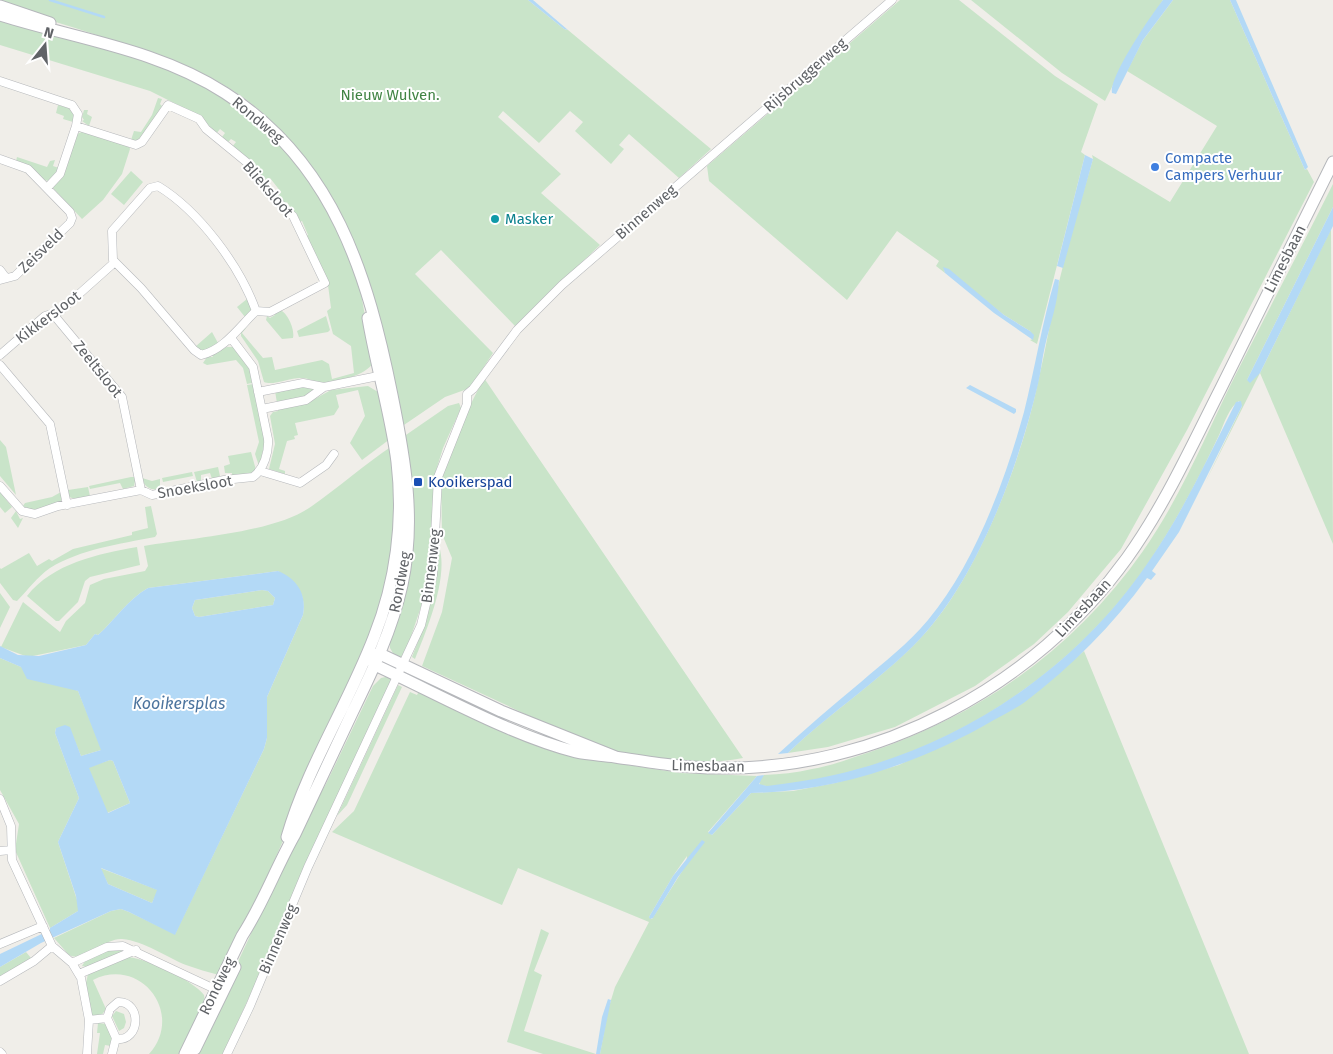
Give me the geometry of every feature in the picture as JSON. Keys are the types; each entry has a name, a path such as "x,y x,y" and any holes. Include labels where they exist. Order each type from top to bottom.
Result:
{"main road":[{"name":"Rondweg","path":"0,6 52,23 79,35 147,56 190,73 234,98 265,123 303,163 332,205 349,241 364,286 405,458 409,512 403,582 393,620 377,659 295,834 281,858 219,991 193,1054"},
{"name":"Rondweg","path":"0,15 50,30 79,35"},
{"name":"Limesbaan","path":"377,659 541,740 577,752 668,765 719,768 786,764 830,755 900,734 940,716 984,692 1066,629 1099,593 1127,558 1159,508 1333,162"},
{"name":"Rondweg","path":"281,858 302,792 367,655 381,620 390,586 399,515 397,460 384,375"},
{"path":"367,655 377,659"},
{"name":"Rondweg","path":"185,1054 219,991"}],"street":[{"name":"Rijsbruggerweg","path":"718,150 892,0"},
{"path":"0,81 72,105 78,114 76,126 60,174 47,188"},
{"name":"Blieksloot","path":"76,126 138,145 168,104 199,118 206,129 250,165 263,184 294,216 325,283 270,312 256,311"},
{"name":"Binnenweg","path":"227,1054 250,1006 308,868 405,672 421,625 431,587 439,471 467,404 467,394 473,389 506,342 536,310 586,263 718,150"},
{"name":"Zeisveld","path":"0,159 28,169 70,212 72,220 15,276 3,279"},
{"path":"155,185 191,213 232,261 256,311 236,329 231,338 207,353 197,353 141,288 115,262 111,246 112,231 155,185"},
{"name":"Kikkersloot","path":"0,355 45,316 60,311 115,262"},
{"path":"0,270 3,279"},
{"name":"Zeeltsloot","path":"53,314 124,399 141,490"},
{"path":"231,338 252,364 262,409 268,448 260,471 300,483 326,466 334,454"},
{"path":"0,364 50,424 67,505"},
{"path":"258,392 306,383 324,387 384,375"},
{"path":"262,409 306,400 324,387"},
{"name":"Snoeksloot","path":"0,486 22,511 28,514 42,513 67,505 141,490 152,495 224,480 250,479 260,471"},
{"path":"0,799 11,826 12,860 50,943 76,969 89,1020 86,1054"},
{"path":"0,851 11,850"},
{"path":"0,944 44,928"},
{"path":"0,982 34,961 50,943"},
{"path":"76,969 111,945 123,946 136,950 219,991"},
{"path":"76,969 136,950"},
{"path":"112,1054 116,1039 107,1018 110,1009 118,1002 124,1003 133,1011 136,1024 132,1034 123,1040 116,1039"},
{"path":"89,1020 107,1018"}],"green space":[{"name":"Nieuw Wulven.","path":"0,0 528,0 564,29 568,30 711,149 679,178 629,134 619,145 624,149 611,164 575,131 583,122 570,111 539,143 503,111 498,117 561,174 541,193 600,245 515,326 441,250 415,274 493,353 470,388 445,397 401,427 377,311 353,240 337,206 316,172 290,140 260,110 237,93 213,79 126,45 0,4"},
{"path":"900,0 959,0 1055,76 1098,104 1081,152 1085,155 1037,344 1030,340 1033,339 1030,331 1004,315 944,268 945,273 936,266 939,261 897,231 847,300 709,181 707,166"},
{"path":"971,0 1163,0 1129,53 1105,101 1062,73"},
{"path":"1173,0 1230,0 1305,170 1307,169 1314,182 1187,430 1121,549 1068,612 1034,644 975,686 895,727 828,747 788,753 877,678 927,631 946,607 981,547 1010,479 1031,412 1059,282 1093,159 1092,155 1170,202 1217,126 1127,71 1143,40"},
{"path":"0,17 150,62 214,91 272,136 311,180 343,239 361,293 373,363 358,375 329,383 320,383 303,378 272,383 264,382 258,361 241,336 241,332 247,327 242,333 263,358 272,357 275,370 322,360 329,364 332,379 354,373 351,346 333,334 327,311 331,308 328,285 306,236 308,235 302,221 299,222 287,202 283,205 277,196 281,192 270,178 265,182 252,162 232,147 236,142 231,139 228,142 222,137 225,133 220,129 216,134 207,128 202,117 150,91 0,45"},
{"path":"158,98 162,99 160,104 162,106 141,139 131,140 134,131 141,132 152,115"},
{"path":"58,105 72,109 75,114 73,122 63,119 64,116 56,113"},
{"path":"84,110 88,110 87,114 92,117 89,126 82,121 84,120 82,117"},
{"path":"84,131 129,146 130,149 122,174 103,200 82,219 53,188 77,134"},
{"path":"17,157 47,167 50,161 55,160 53,166 59,168 57,174 48,181 42,179 16,161"},
{"path":"131,171 143,182 124,205 111,194"},
{"path":"1333,184 1333,207 1247,380 1260,373 1205,483 1242,406 1239,401 1230,411 1186,500 1147,565 1117,604 1083,640 1046,673 1006,702 963,728 918,749 872,766 824,778 783,785 760,785 759,781 764,775 782,774 834,764 911,737 950,719 987,698 1023,674 1087,618 1116,586 1143,551 1169,509"},
{"path":"1331,229 1333,544 1260,373"},
{"path":"247,299 252,309 245,317 237,307"},
{"path":"280,310 290,322 293,338 282,339 266,320 267,316 270,318"},
{"path":"326,316 330,330 328,332 299,337 297,331"},
{"path":"212,332 218,343 202,352 195,347"},
{"path":"227,347 234,347 249,366 252,383 247,384 243,368 236,360 207,365 203,363 207,357 213,357 212,355"},
{"path":"484,378 743,758 712,762 679,761 645,758 605,749 576,738 422,666 442,612 452,558 442,534 441,477 457,431"},
{"path":"253,384 265,443 259,466 255,454 259,442 247,385"},
{"path":"303,385 316,388 309,396 277,403 275,391"},
{"path":"368,386 378,392 390,439 362,460 350,443 365,416 358,390 336,395 339,407 334,415 295,423 298,435 294,436 295,439 287,441 279,469 285,471 285,474 269,469 275,444 270,416 273,412 278,411 278,408 311,401 331,390"},
{"path":"459,403 461,408 443,448 434,477 431,560 427,589 403,660 394,655 390,648 390,640 400,605 403,437 448,406"},
{"path":"0,440 6,447 16,495 0,476"},
{"path":"392,446 396,530 383,609 266,880 219,975 186,965 130,940 122,939 108,942 82,956 69,955 54,938 111,911 121,909 175,934 264,749 267,738 267,697 303,615 304,607 298,589 278,571 148,588 134,598 98,635 95,634 86,645 28,657 1,647 23,602 60,632 66,621 85,603 90,585 104,579 145,571 148,566 144,546 208,537 277,523 312,506"},
{"path":"251,452 256,470 249,474 232,475 232,473 225,473 224,466 230,464 228,456"},
{"path":"218,467 220,476 212,479 210,473 201,475 201,481 197,482 194,472"},
{"path":"192,472 193,476 163,482 162,478"},
{"path":"136,477 134,486 123,489 120,483 90,489 89,486"},
{"path":"142,478 152,481 160,479 160,489 148,488"},
{"path":"88,487 90,496 75,499 69,497 68,490"},
{"path":"0,492 12,507 5,513 0,507"},
{"path":"61,492 61,501 47,508 32,510 23,506 25,503 52,497"},
{"path":"151,506 157,534 155,537 101,548 62,561 41,575 17,601 13,600 0,583 0,568 29,553 37,566 49,559 52,561 73,549 132,535 132,532 148,528 145,507"},
{"path":"16,511 20,519 23,518 18,528 11,518"},
{"path":"439,546 441,573 439,587 431,618 415,659 412,657 430,603"},
{"path":"137,547 140,565 90,577 85,581 78,602 59,621 56,621 27,596 50,575 63,568 92,557"},
{"path":"262,590 268,591 275,598 273,605 199,617 195,616 192,608 195,600"},
{"path":"0,593 10,607 0,628"},
{"path":"1084,651 1249,1054 600,1054 608,1010 615,987 649,922 518,868 502,905 332,832 354,811 410,692 417,695 419,691 576,757 680,773 757,776 708,832 712,835 751,793 793,791 835,783 899,765 1024,702","holes":["687,856 686,865 652,919 649,917"]},
{"path":"0,658 78,691 101,747 101,750 81,756 69,727 56,728 55,733 79,798 58,842 79,906 78,911 50,928 15,850 19,824 0,790"},
{"path":"396,677 223,1054 195,1054 304,820 326,784 373,686 381,678"},
{"path":"398,685 402,687 347,805 337,816"},
{"path":"110,760 113,761 130,803 107,813 88,767"},
{"path":"100,868 158,890 152,903 108,884"},
{"path":"541,929 549,933 534,971 542,975 524,1031 596,1054 543,1054 507,1042"},
{"path":"116,947 125,951 88,967 82,966 87,958"},
{"path":"26,952 31,958 0,978 0,967"},
{"path":"126,957 144,961 168,970 190,983 204,995 205,1002 182,1054 149,1054 159,1038 162,1022 160,1007 152,993 141,982 127,976 111,975 93,980 106,1009 101,1016 92,1015 86,983 88,974"},
{"path":"116,1011 124,1014 126,1022 124,1028 119,1031 112,1016"},
{"path":"98,1023 107,1024 112,1036 111,1046 105,1045 103,1054 97,1054 100,1033 97,1033"}],"water":[{"path":"528,0 533,0 568,30 564,29"},
{"path":"1163,0 1173,0 1143,40 1116,94 1112,93 1117,74 1124,60"},
{"path":"1230,0 1236,0 1308,167 1305,170"},
{"path":"1085,155 1093,159 1063,268 1057,266"},
{"path":"1333,207 1333,226 1260,373 1250,383 1247,380"},
{"path":"943,267 949,269 1004,315 1030,331 1034,335 1033,340 994,313 945,273"},
{"path":"1055,279 1059,280 1058,289 1030,415 996,514 965,577 947,605 912,647 788,753 778,754 912,637 945,598 960,574 986,521 1007,466 1024,412"},
{"path":"970,385 1016,409 1016,412 1014,414 966,388"},
{"path":"1241,401 1242,406 1179,532 1152,571 1156,574 1151,580 1147,578 1106,629 1042,689 1017,707 964,736 906,762 845,781 783,791 751,793 712,835 708,833 757,776 764,775 759,784 767,786 826,777 880,762 926,745 969,724 1010,699 1049,670 1085,638 1118,602 1147,564 1184,505 1236,402"},
{"name":"Kooikersplas","path":"278,571 290,578 299,588 303,600 303,615 267,697 267,738 264,749 175,935 121,909 111,911 41,943 0,967 0,954 50,930 50,928 78,911 76,896 58,842 79,798 55,733 56,728 65,725 70,727 81,756 101,750 78,691 27,679 21,667 0,658 0,646 18,655 39,656 86,645 95,634 98,635 134,598 148,588","holes":["262,590 268,591 275,598 273,605 199,617 195,616 192,608 195,600","110,760 113,761 130,803 108,813 89,768","101,868 157,890 152,903 108,884"]},
{"path":"702,840 705,842 678,877 653,918 650,919 649,917 673,876"},
{"path":"608,999 611,1000 600,1054 596,1054 602,1017"}],"waterway":[{"path":"50,0 104,17"}],"place":[{"name":"Compacte Campers Verhuur","path":"1155,167"},
{"name":"Masker","path":"495,219"},
{"name":"Kooikerspad","path":"418,482"}]}
